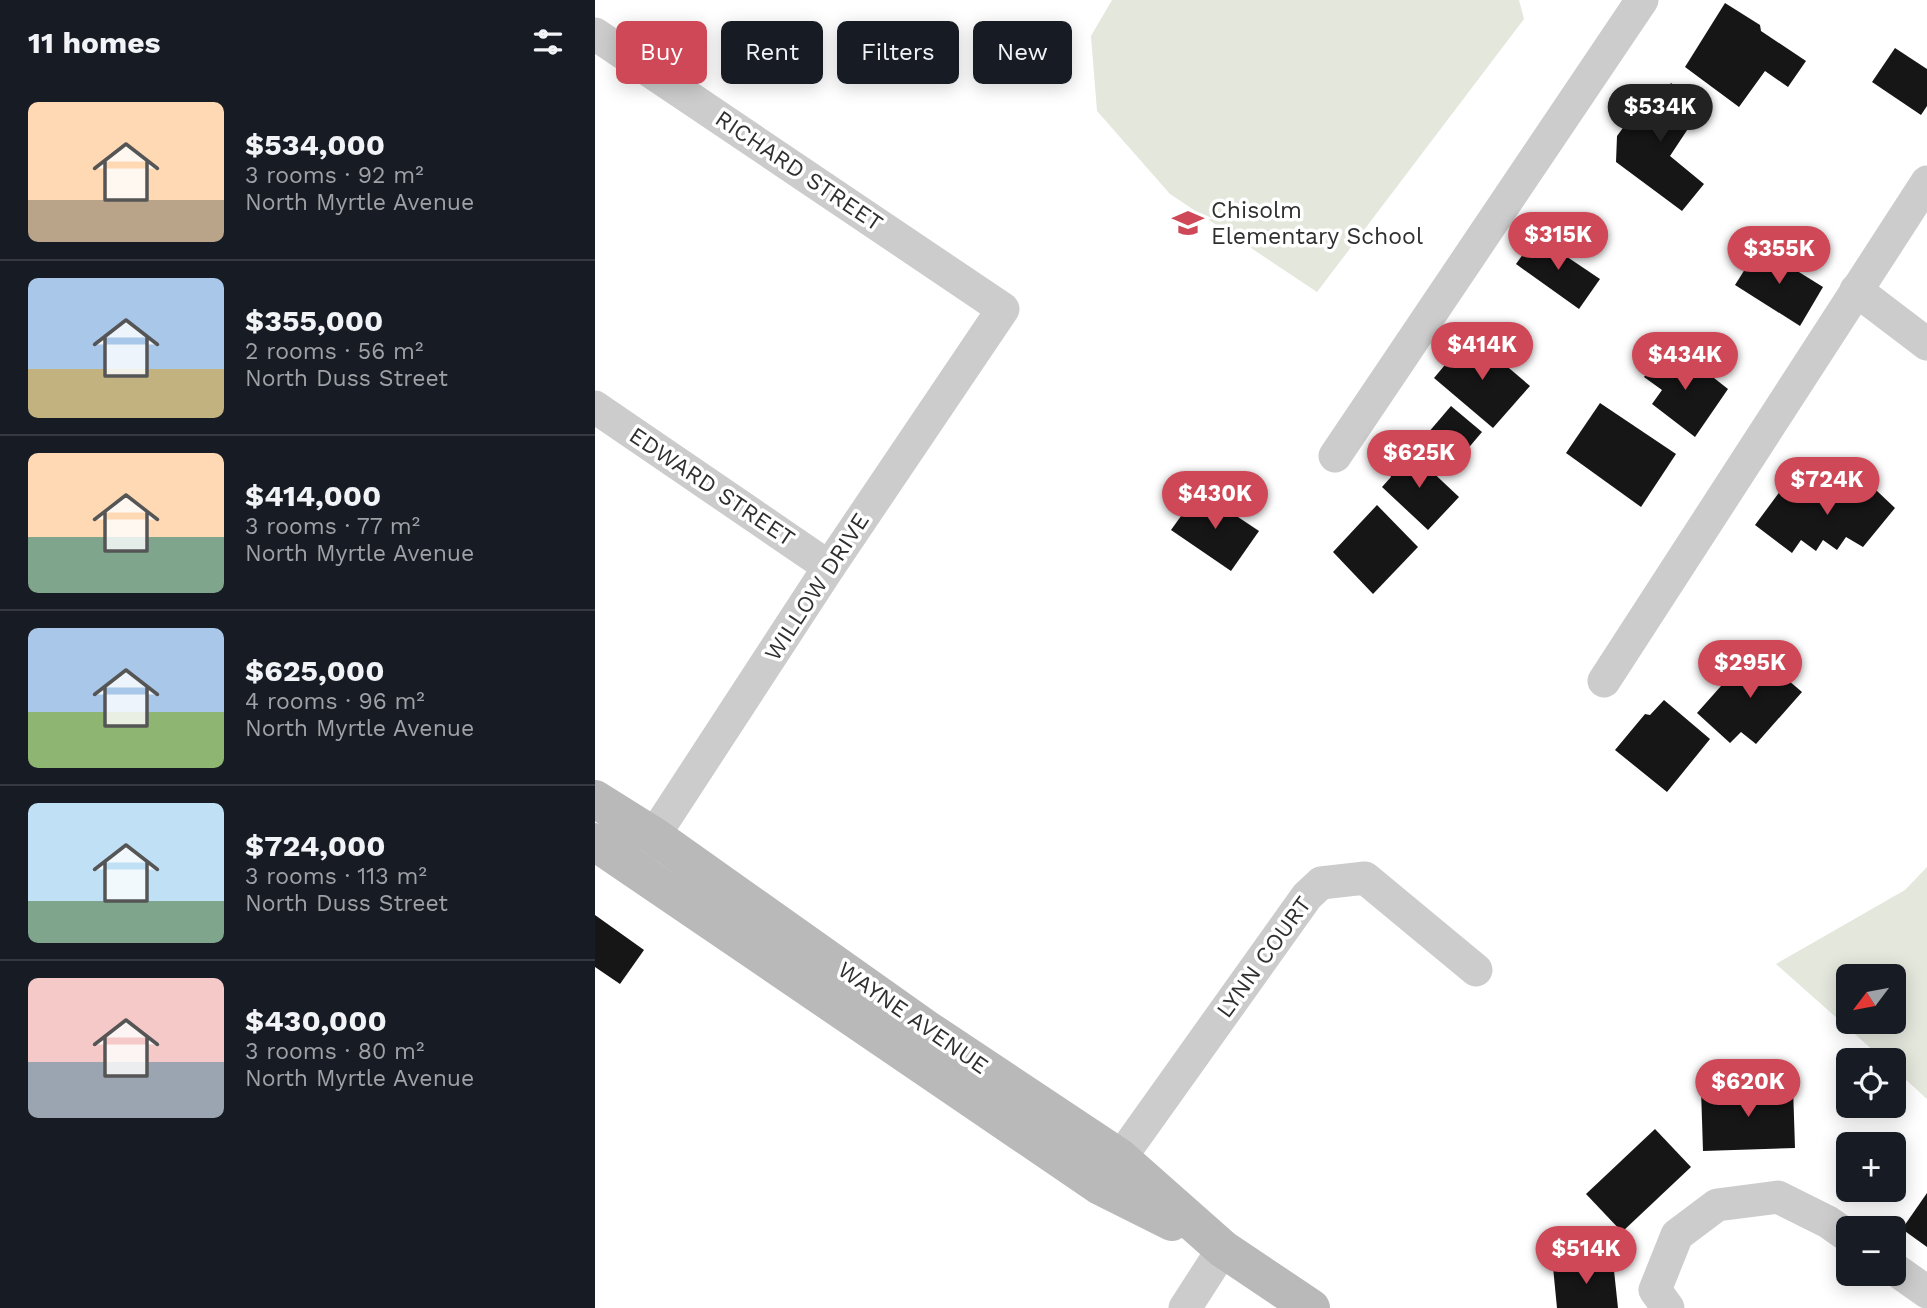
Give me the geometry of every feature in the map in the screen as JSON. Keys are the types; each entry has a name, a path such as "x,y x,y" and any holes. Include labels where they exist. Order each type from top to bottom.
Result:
{"street":[{"path":"1335,456 1642,0"},
{"name":"RICHARD STREET","path":"595,34 1003,309"},
{"path":"1604,681 1927,182"},
{"path":"1856,290 1927,344"},
{"name":"WILLOW DRIVE","path":"644,852 829,567 1003,309"},
{"name":"EDWARD STREET","path":"595,407 829,567"},
{"name":"WAYNE AVENUE","path":"595,799 644,852 916,1042 1311,1308"},
{"name":"WAYNE AVENUE","path":"595,842 644,852"},
{"name":"LYNN COURT","path":"1110,1172 1307,896 1321,883 1365,878 1476,970"},
{"path":"1668,1308 1655,1290 1677,1235 1717,1205 1779,1197 1836,1228"},
{"path":"1185,1308 1223,1248"},
{"path":"1906,1277 1927,1292"}],"shaded area":[{"path":"1112,0 1519,0 1524,19 1317,292 1170,194 1097,111 1091,36"},
{"path":"1927,867 1927,1099 1906,1080 1906,1048 1870,1048 1855,1034 1906,1034 1906,964 1836,964 1836,1017 1776,964 1905,890"}],"building":[{"path":"1725,3 1760,25 1761,31 1806,61 1788,87 1765,71 1739,107 1685,67"},
{"path":"1895,48 1927,69 1927,106 1921,115 1872,82"},
{"path":"1671,83 1703,106 1670,156 1704,184 1682,211 1616,162 1617,136 1653,87 1665,94"},
{"path":"1536,236 1600,279 1579,309 1516,264"},
{"path":"1759,247 1823,287 1800,326 1735,285"},
{"path":"1470,335 1530,386 1493,428 1434,378"},
{"path":"1670,353 1686,356 1728,389 1695,437 1652,404 1662,390 1644,377 1656,360 1664,365"},
{"path":"1600,403 1676,454 1641,507 1566,453"},
{"path":"1451,406 1482,432 1454,465 1422,440"},
{"path":"1408,449 1459,497 1428,530 1382,487 1391,477 1388,472"},
{"path":"1858,473 1895,508 1863,547 1846,537 1837,550 1823,540 1816,551 1801,540 1792,553 1755,525 1781,490 1798,503 1807,490 1828,508"},
{"path":"1199,491 1259,531 1231,571 1171,530"},
{"path":"1377,505 1418,547 1373,594 1333,552"},
{"path":"1753,650 1802,692 1756,744 1741,732 1730,743 1697,713"},
{"path":"1664,700 1710,739 1667,792 1615,750 1645,714 1650,715"},
{"path":"595,915 644,950 620,984 595,967"},
{"path":"1793,1087 1795,1148 1703,1151 1701,1089"},
{"path":"1655,1129 1691,1167 1622,1232 1586,1194"},
{"path":"1927,1193 1927,1247 1906,1232 1906,1223"},
{"path":"1613,1261 1618,1308 1557,1308 1553,1267"}],"place":[{"name":"Chisolm Elementary School","path":"1188,223"}]}
